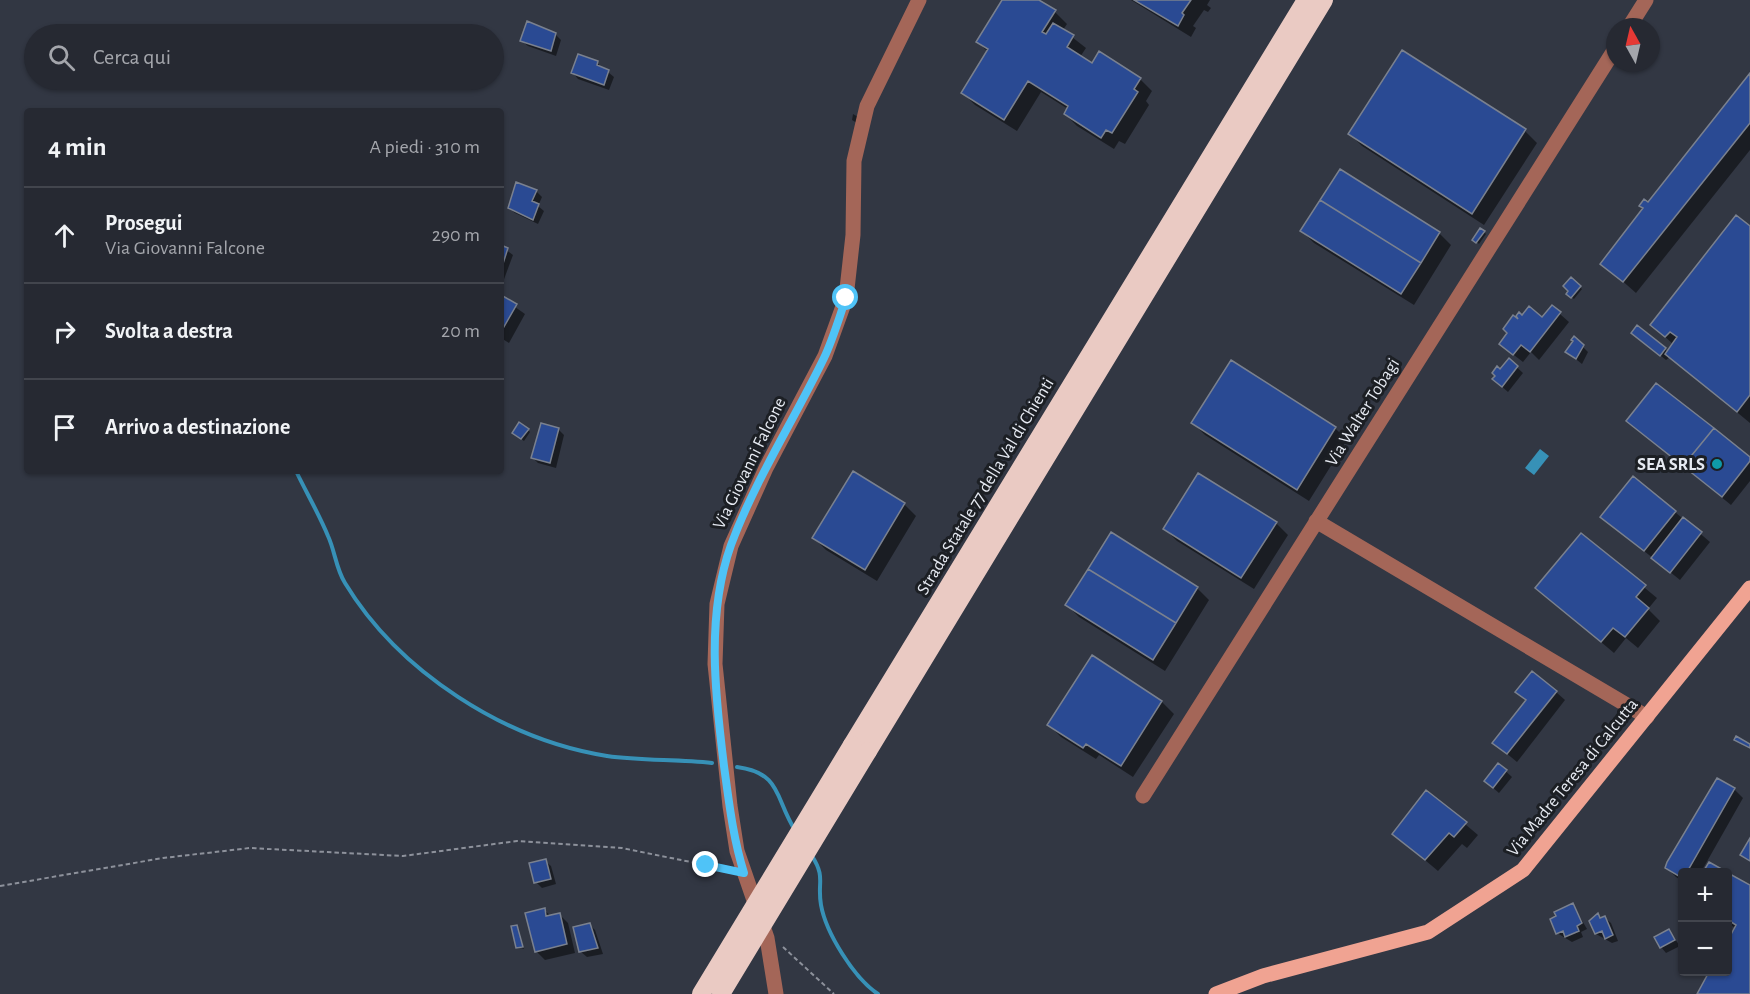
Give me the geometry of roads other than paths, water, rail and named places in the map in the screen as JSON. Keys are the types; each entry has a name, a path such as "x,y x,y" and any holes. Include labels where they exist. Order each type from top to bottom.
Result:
{"highway":[{"name":"Strada Statale 77 della Val di Chienti","path":"720,994 860,748 1306,0"},
{"name":"Strada Statale 77 della Val di Chienti","path":"701,994 860,748 1324,0"}],"main road":[{"name":"Via Madre Teresa di Calcutta","path":"1216,994 1263,976 1428,932 1523,870 1750,588"}],"street":[{"name":"Via Giovanni Falcone","path":"777,994 767,938 737,851 721,740 715,664 717,604 731,546 766,468 825,356 846,298 853,235 854,161 867,106 920,0"},
{"path":"1635,18 1646,0"},
{"name":"Via Walter Tobagi","path":"1143,796 1606,63"},
{"path":"1316,521 1647,717"}],"water":[{"path":"1540,449 1549,456 1534,475 1525,468"}],"waterway":[{"path":"297,474 330,542 342,578 368,615 394,645 425,673 458,697 494,718 531,735 569,748 620,758 712,763"},
{"path":"737,767 752,770 770,781 795,830"},
{"path":"812,856 820,875 821,905 835,941 851,966 878,994"}],"place":[{"name":"SEA SRLS","path":"1717,464"}]}
